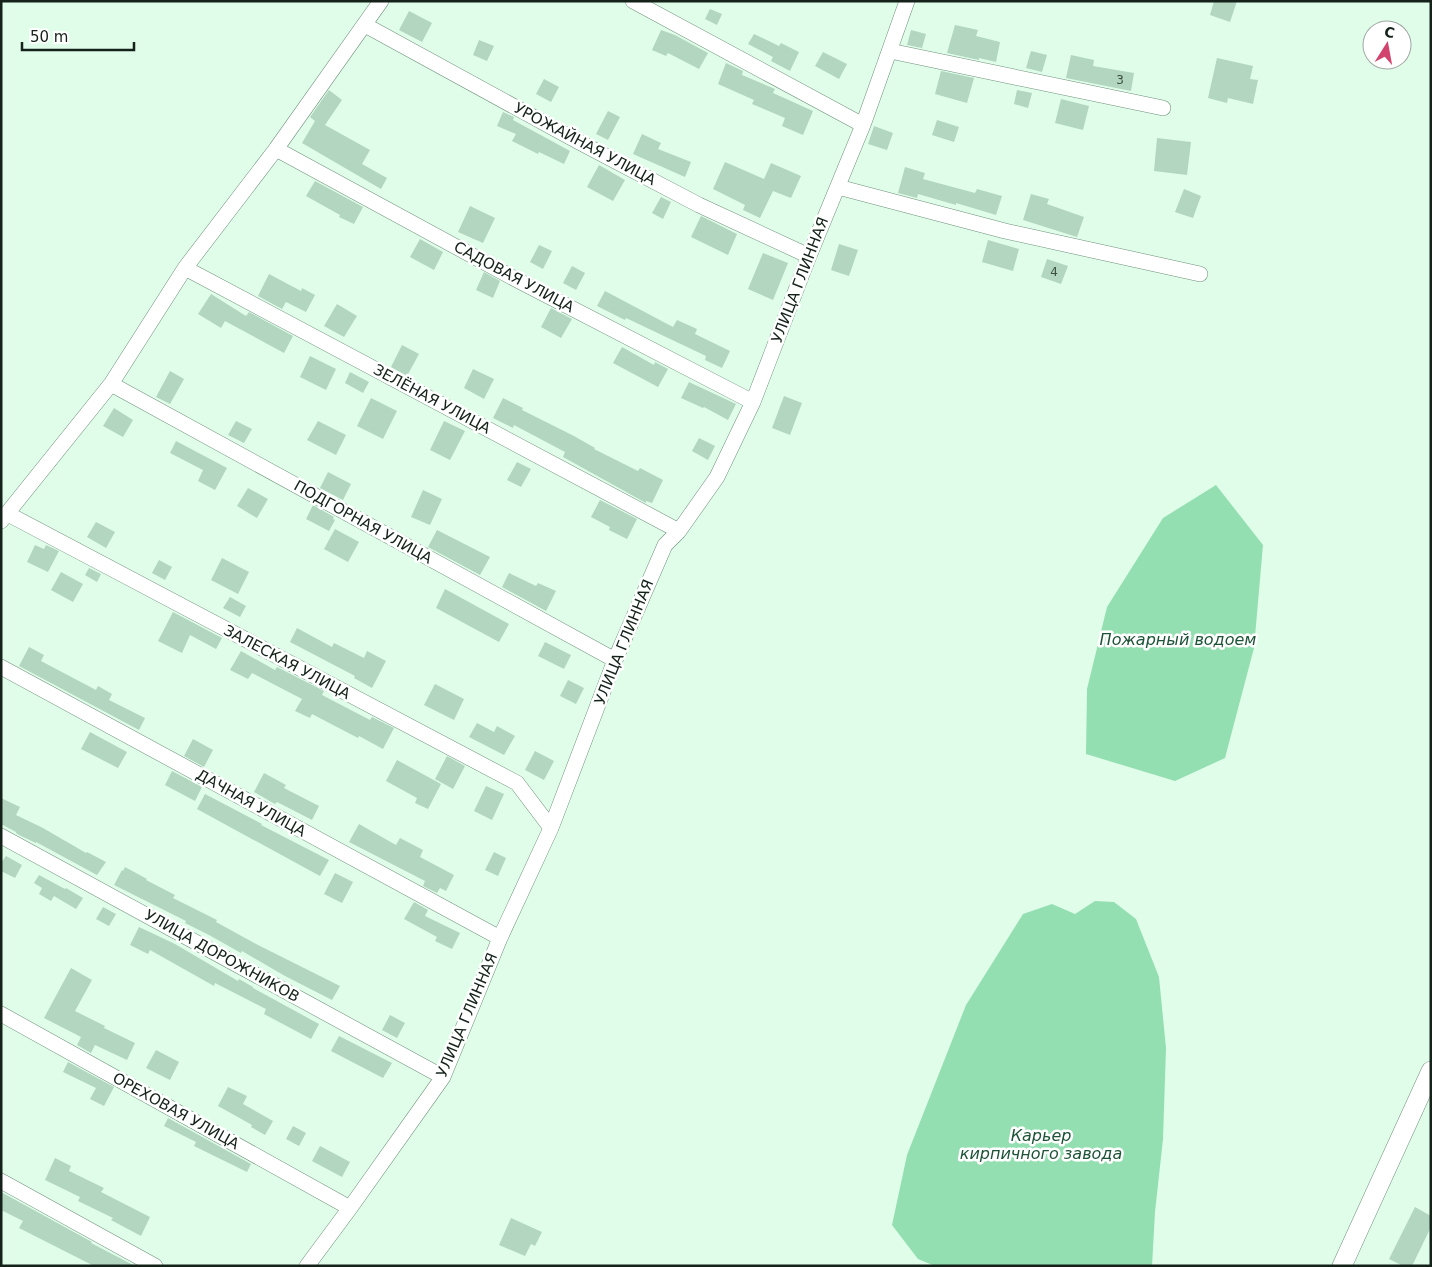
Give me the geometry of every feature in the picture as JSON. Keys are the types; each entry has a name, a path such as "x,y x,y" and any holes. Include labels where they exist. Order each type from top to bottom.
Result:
{"main road":[{"path":"1342,1266 1431,1071"}],"street":[{"path":"4,518 111,384 185,268 276,150 381,1"},
{"path":"633,1 863,125"},
{"name":"УЛИЦА ГЛИННАЯ","path":"308,1266 443,1077 500,938 552,828 615,660 665,545 679,531 717,477 753,402 809,256 863,125 907,1"},
{"name":"УРОЖАЙНАЯ УЛИЦА","path":"365,25 699,205 809,256"},
{"path":"890,51 1163,108"},
{"name":"САДОВАЯ УЛИЦА","path":"276,150 519,281 753,402"},
{"path":"838,186 1005,231 1200,274"},
{"name":"ЗЕЛЁНАЯ УЛИЦА","path":"185,268 679,531"},
{"name":"ПОДГОРНАЯ УЛИЦА","path":"111,384 615,660"},
{"name":"ЗАЛЕСКАЯ УЛИЦА","path":"4,518 517,783 552,828"},
{"name":"ДАЧНАЯ УЛИЦА","path":"1,667 500,938"},
{"name":"УЛИЦА ДОРОЖНИКОВ","path":"1,836 443,1077"},
{"name":"ОРЕХОВАЯ УЛИЦА","path":"1,1014 350,1208"},
{"path":"1,1181 155,1266"}],"water":[{"name":"Пожарный водоем","path":"1216,485 1263,545 1254,648 1225,758 1175,781 1086,754 1087,689 1107,607 1163,518"},
{"name":"Карьер кирпичного завода","path":"1095,901 1114,902 1136,919 1159,977 1166,1048 1163,1139 1155,1212 1152,1266 935,1266 918,1259 892,1225 907,1155 966,1005 1023,914 1052,904 1075,914"}],"building":[{"path":"1214,1 1237,1 1230,22 1210,15"},
{"path":"710,9 722,14 717,25 705,19"},
{"path":"409,11 432,23 422,42 399,30"},
{"path":"955,25 978,30 976,36 1000,42 996,62 947,53"},
{"path":"661,30 675,35 708,53 699,69 668,53 666,56 652,50"},
{"path":"911,30 926,34 922,48 907,45"},
{"path":"754,34 779,46 781,43 799,52 790,71 771,61 773,57 748,44"},
{"path":"479,40 494,46 487,61 473,55"},
{"path":"1031,51 1047,55 1042,72 1026,68"},
{"path":"823,52 847,64 839,79 815,66"},
{"path":"1071,55 1094,60 1093,66 1134,73 1131,91 1066,78"},
{"path":"1217,58 1253,66 1250,79 1258,80 1253,104 1228,98 1227,103 1208,98"},
{"path":"726,63 743,71 742,75 775,89 773,93 813,111 803,135 782,126 785,118 752,104 754,100 718,84"},
{"path":"941,71 974,78 967,103 935,94"},
{"path":"544,79 559,87 551,102 536,94"},
{"path":"329,90 342,100 325,125 370,150 362,164 387,178 381,189 302,143 315,121 310,117"},
{"path":"1017,90 1032,93 1028,108 1014,104"},
{"path":"1061,99 1089,106 1083,130 1055,123"},
{"path":"608,111 620,117 608,140 596,134"},
{"path":"503,112 514,117 513,120 570,151 564,164 512,141 516,134 497,126"},
{"path":"937,120 959,127 954,142 932,135"},
{"path":"874,126 893,133 887,150 868,144"},
{"path":"642,134 661,143 658,149 691,162 685,177 633,154"},
{"path":"1157,138 1191,142 1187,175 1154,171"},
{"path":"725,162 764,179 771,163 801,176 791,198 773,191 760,218 743,210 745,205 713,189"},
{"path":"599,165 625,180 613,201 587,187"},
{"path":"905,167 925,173 923,179 975,193 977,189 1002,196 996,215 918,194 917,198 898,193"},
{"path":"315,181 363,207 354,224 339,217 340,215 306,196"},
{"path":"1184,189 1201,196 1193,218 1175,212"},
{"path":"1031,194 1049,199 1047,204 1084,217 1077,237 1023,220"},
{"path":"661,197 671,202 663,219 652,213"},
{"path":"470,206 495,218 483,243 458,232"},
{"path":"701,216 737,234 728,255 691,237"},
{"path":"420,239 443,252 434,270 410,257"},
{"path":"988,240 1019,249 1013,271 982,262"},
{"path":"839,244 858,250 849,276 831,270"},
{"path":"539,245 552,251 543,269 530,262"},
{"path":"763,253 788,263 773,300 748,289"},
{"path":"1047,259 1068,266 1061,284 1041,277"},
{"path":"572,266 585,273 576,290 563,283"},
{"path":"484,272 500,281 493,298 476,290"},
{"path":"269,274 301,291 302,288 315,295 306,312 286,302 282,309 258,296"},
{"path":"605,291 673,327 677,320 697,329 695,334 730,351 722,368 705,360 706,356 597,306"},
{"path":"211,294 246,316 249,312 293,336 284,353 225,321 221,328 198,314"},
{"path":"337,304 357,316 344,337 324,326"},
{"path":"551,308 572,319 561,338 541,327"},
{"path":"402,345 419,354 407,376 391,367"},
{"path":"622,347 654,365 655,362 668,369 658,387 613,363"},
{"path":"310,356 336,369 326,390 300,377"},
{"path":"473,369 494,379 484,399 464,388"},
{"path":"170,371 184,379 170,404 156,397"},
{"path":"350,372 369,382 363,393 345,383"},
{"path":"689,382 736,404 728,420 704,407 681,398"},
{"path":"784,396 802,403 790,435 772,428"},
{"path":"371,398 397,411 383,439 357,426"},
{"path":"503,398 523,408 522,410 574,436 594,449 638,471 640,468 663,480 652,503 646,501 646,503 563,457 565,452 514,425 513,428 493,418"},
{"path":"114,408 133,420 123,437 103,426"},
{"path":"236,421 252,429 244,443 228,435"},
{"path":"318,421 346,435 336,455 307,440"},
{"path":"444,421 465,431 450,460 430,450"},
{"path":"699,438 715,446 708,460 692,451"},
{"path":"176,441 227,468 215,490 198,481 203,470 170,453"},
{"path":"517,462 531,469 521,487 507,480"},
{"path":"328,472 351,484 343,500 320,488"},
{"path":"248,488 268,499 257,518 237,506"},
{"path":"423,490 442,499 430,525 411,517"},
{"path":"600,500 637,519 627,539 609,530 610,527 591,517"},
{"path":"313,505 334,517 333,519 335,520 329,531 306,519"},
{"path":"96,522 115,532 106,548 87,537"},
{"path":"335,529 359,542 348,562 324,549"},
{"path":"437,530 490,557 480,575 428,547"},
{"path":"35,545 44,549 46,545 59,551 48,572 27,562"},
{"path":"222,558 249,572 238,594 211,580"},
{"path":"159,560 172,567 165,580 152,573"},
{"path":"89,568 101,574 97,582 85,575"},
{"path":"61,572 83,584 73,602 51,590"},
{"path":"509,573 536,586 538,583 556,591 546,611 502,587"},
{"path":"445,589 509,624 499,642 436,608"},
{"path":"230,597 246,606 240,617 223,608"},
{"path":"173,612 222,638 216,649 190,635 182,653 158,641"},
{"path":"297,628 332,647 334,643 364,658 367,651 386,661 372,688 354,678 355,676 290,642"},
{"path":"545,642 571,655 564,669 538,656"},
{"path":"29,647 44,655 41,661 96,690 98,686 112,694 109,700 145,718 139,730 19,666"},
{"path":"241,651 275,670 277,667 324,691 322,695 370,720 372,717 394,728 383,749 312,714 310,718 295,711 302,699 252,673 248,679 230,670"},
{"path":"568,680 584,688 576,704 560,696"},
{"path":"435,684 464,699 454,720 424,705"},
{"path":"477,723 494,732 497,726 515,736 504,755 469,737"},
{"path":"90,732 127,752 118,768 81,749"},
{"path":"193,739 213,750 204,767 184,756"},
{"path":"535,751 554,761 544,780 525,770"},
{"path":"447,756 465,766 453,789 435,779"},
{"path":"397,760 441,784 428,809 415,803 417,798 386,781"},
{"path":"172,771 202,787 195,801 165,785"},
{"path":"264,773 286,785 284,788 319,806 312,820 277,802 275,804 254,792"},
{"path":"486,786 504,794 492,820 474,811"},
{"path":"205,794 329,860 320,876 197,809"},
{"path":"1,798 20,807 16,815 106,862 97,875 1,824"},
{"path":"359,824 396,845 400,838 423,850 420,857 454,875 446,891 440,888 437,893 423,886 425,881 349,842"},
{"path":"494,852 506,858 498,876 485,870"},
{"path":"6,856 22,865 15,878 1,871 1,863"},
{"path":"125,867 175,895 173,898 217,920 216,922 340,986 332,1000 242,951 241,953 185,923 186,921 114,885"},
{"path":"335,873 353,882 342,903 324,894"},
{"path":"39,875 83,898 76,909 54,896 51,901 39,894 42,888 34,883"},
{"path":"414,902 428,910 425,916 460,933 452,949 435,941 437,937 404,919"},
{"path":"103,907 116,914 109,926 96,919"},
{"path":"139,927 175,944 238,981 239,979 319,1024 311,1039 264,1014 266,1009 215,983 214,986 150,950 148,954 130,945"},
{"path":"71,968 92,980 75,1011 135,1043 127,1060 95,1045 91,1053 77,1045 81,1037 44,1018"},
{"path":"390,1015 405,1023 397,1038 382,1030"},
{"path":"339,1036 392,1063 383,1078 331,1051"},
{"path":"156,1050 179,1062 170,1080 146,1068"},
{"path":"68,1062 114,1087 104,1106 90,1099 96,1088 63,1072"},
{"path":"228,1087 247,1096 243,1104 273,1121 265,1135 251,1127 252,1125 218,1106"},
{"path":"168,1118 251,1164 247,1172 194,1146 196,1142 164,1126"},
{"path":"293,1126 306,1133 299,1146 286,1139"},
{"path":"320,1146 350,1162 342,1177 312,1161"},
{"path":"55,1158 71,1166 69,1171 104,1188 101,1192 150,1217 141,1236 111,1220 113,1218 78,1201 80,1197 45,1180"},
{"path":"1,1192 135,1266 94,1266 19,1228 23,1221 1,1210"},
{"path":"1415,1207 1431,1216 1431,1227 1412,1266 1403,1266 1389,1259"},
{"path":"511,1218 542,1232 535,1246 531,1244 525,1256 499,1245"}]}
